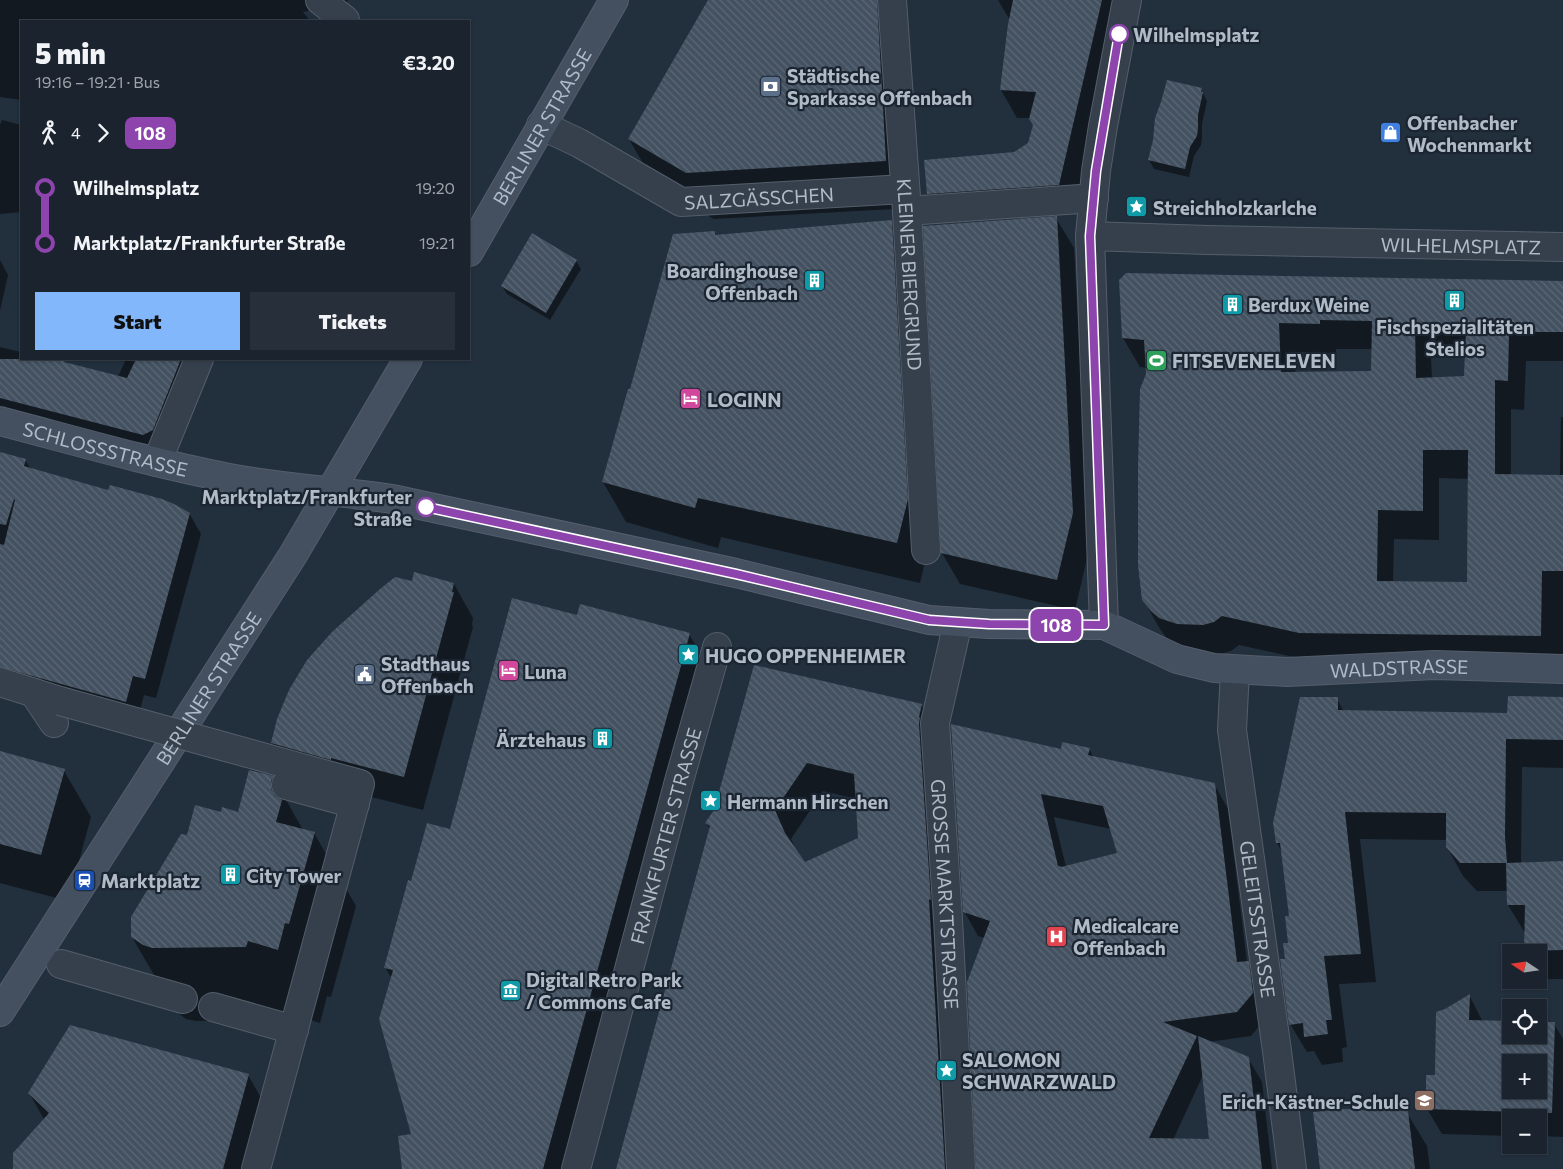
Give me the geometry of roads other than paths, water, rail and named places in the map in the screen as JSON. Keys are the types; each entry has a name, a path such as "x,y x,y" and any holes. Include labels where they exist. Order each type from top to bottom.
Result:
{"street":[{"path":"320,0 348,14"},
{"name":"BERLINER STRASSE","path":"470,250 614,0"},
{"name":"KLEINER BIERGRUND","path":"892,0 906,200 926,550"},
{"path":"1104,625 1090,236 1096,171 1126,0"},
{"name":"SALZGÄSSCHEN","path":"541,125 579,143 681,202 1094,198"},
{"name":"WILHELMSPLATZ","path":"1090,236 1207,240 1563,246"},
{"path":"157,462 199,360"},
{"name":"BERLINER STRASSE","path":"0,1012 293,556 407,360"},
{"name":"SCHLOSSSTRASSE","path":"0,420 157,462 236,479 330,492"},
{"path":"330,492 392,500 736,574 929,620 1104,625 1177,659 1210,668 1235,670"},
{"name":"GROSSE MARKTSTRASSE","path":"958,622 935,723 948,919 961,1169"},
{"name":"FRANKFURTER STRASSE","path":"576,1169 717,647"},
{"name":"WALDSTRASSE","path":"1235,670 1296,672 1435,666 1563,669"},
{"name":"GELEITSSTRASSE","path":"1235,670 1232,730 1292,1169"},
{"path":"0,682 34,693 57,712 289,775 360,784 256,1169"},
{"path":"61,964 183,999"},
{"path":"213,1007 294,1030"}],"place":[{"name":"Wilhelmsplatz","path":"1119,34"},
{"name":"Städtische Sparkasse Offenbach","path":"771,86"},
{"name":"Offenbacher Wochenmarkt","path":"1391,133"},
{"name":"Streichholzkarlche","path":"1137,207"},
{"name":"Boardinghouse Offenbach","path":"814,281"},
{"name":"Fischspezialitäten Stelios","path":"1455,300"},
{"name":"Berdux Weine","path":"1232,304"},
{"name":"FITSEVENELEVEN","path":"1156,360"},
{"name":"LOGINN","path":"691,399"},
{"name":"Marktplatz/Frankfurter Straße","path":"426,507"},
{"name":"HUGO OPPENHEIMER","path":"689,655"},
{"name":"Luna","path":"508,671"},
{"name":"Stadthaus Offenbach","path":"365,674"},
{"name":"Ärztehaus","path":"602,739"},
{"name":"Hermann Hirschen","path":"711,801"},
{"name":"City Tower","path":"230,875"},
{"name":"Marktplatz","path":"85,880"},
{"name":"Medicalcare Offenbach","path":"1057,936"},
{"name":"Digital Retro Park / Commons Cafe","path":"510,990"},
{"name":"SALOMON SCHWARZWALD","path":"946,1070"},
{"name":"Erich-Kästner-Schule","path":"1425,1101"}]}
